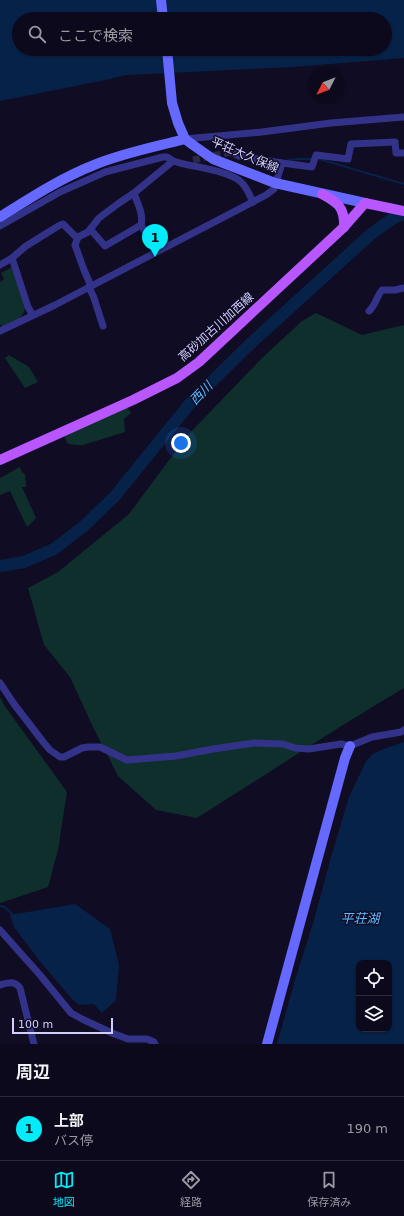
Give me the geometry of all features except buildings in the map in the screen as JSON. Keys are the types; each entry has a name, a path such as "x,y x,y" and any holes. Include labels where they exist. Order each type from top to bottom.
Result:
{"main road":[{"path":"322,194 341,207 345,220 344,227"},
{"path":"365,203 404,211"},
{"name":"高砂加古川加西線","path":"0,460 177,378 199,362 344,227 365,203"}],"street":[{"path":"161,0 163,12"},
{"path":"168,56 172,103 178,124 184,137"},
{"path":"0,217 72,174 115,157 184,137 262,132 331,123 404,117"},
{"name":"平荘大久保線","path":"184,137 213,159 275,183 365,203"},
{"path":"231,152 239,156 312,167 316,155 348,158 351,144 396,142 396,153 404,153"},
{"path":"0,226 60,192 105,172 167,157 177,162 225,173 234,177 241,182 253,202"},
{"path":"103,326 75,245 78,237 90,230 99,218 177,162 193,160"},
{"path":"0,331 32,314 55,305 270,192 274,189 282,163"},
{"path":"134,193 141,213 141,225 147,235 161,249"},
{"path":"0,265 12,258 26,246 60,225 63,224 75,236 78,237"},
{"path":"90,230 105,246 141,225"},
{"path":"12,258 28,307 32,314"},
{"path":"369,311 373,307 382,290 404,288"},
{"path":"0,683 44,743 50,750 60,757 64,757 82,748 88,747 100,748 127,760 176,756 213,748 254,743 283,744 295,748 309,749 341,744 350,746 372,737 401,732 404,730"},
{"path":"267,1044 345,758 350,746"},
{"path":"0,930 71,1013 128,1039 147,1039 155,1044"},
{"path":"0,985 12,982 17,984 20,988 34,1044"}],"green space":[{"path":"12,267 25,307 20,318 2,327 0,324 0,282 4,279 1,273"},
{"path":"316,313 362,335 404,325 404,688 197,818 156,810 118,776 70,677 44,645 28,588 58,572 129,514 187,436 262,358 302,321"},
{"path":"9,355 29,367 38,382 25,388 5,358"},
{"path":"127,407 131,413 124,419 125,432 83,445 68,444 64,436"},
{"path":"20,467 22,472 25,474 26,487 22,487 36,518 27,527 10,491 0,495 0,478"},
{"path":"0,697 4,705 67,792 58,850 48,887 0,903"}],"water":[{"path":"0,0 404,0 404,58 293,67 126,75 0,101"},
{"name":"平荘湖","path":"404,742 404,1044 277,1044 349,797 366,761 373,754"},
{"path":"75,904 110,929 119,965 116,1000 102,1013 94,1004 79,1005 71,998 42,964 14,927 10,915"}],"waterway":[{"path":"288,160 313,159"},
{"path":"319,159 404,184"},
{"name":"西川","path":"0,566 24,562 54,549 84,526 115,496 192,401 250,344 371,234 395,217 404,214"},
{"path":"0,906 5,907 12,914"}],"tunnel":[{"path":"193,160 231,152"}],"place":[{"name":"上部","path":"155,257"}]}
